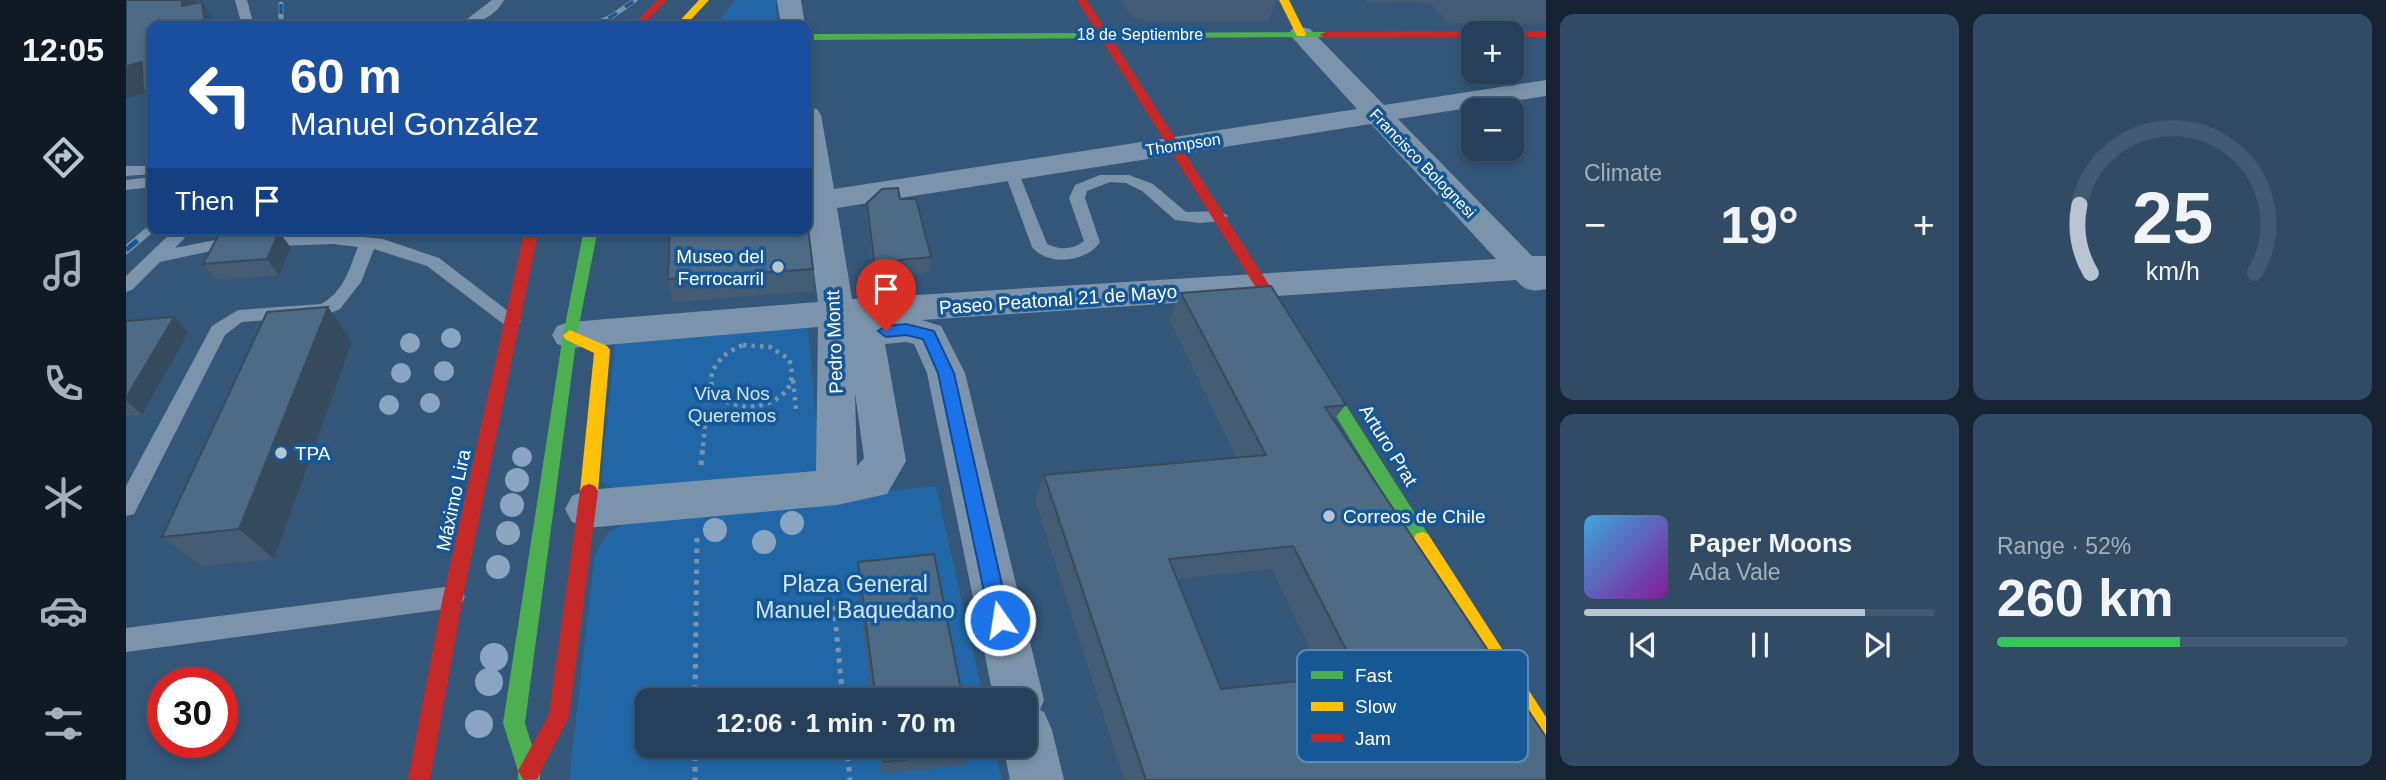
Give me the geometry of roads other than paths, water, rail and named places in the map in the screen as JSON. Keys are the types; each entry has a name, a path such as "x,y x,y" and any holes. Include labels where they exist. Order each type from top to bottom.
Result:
{"main road":[{"path":"642,21 662,0"},
{"path":"685,21 704,0"},
{"name":"Arturo Prat","path":"1082,0 1492,650"},
{"path":"1284,0 1301,34"},
{"name":"18 de Septiembre","path":"812,37 1461,34"},
{"path":"1524,34 1546,34"},
{"name":"Máximo Lira","path":"419,780 453,597 531,235"},
{"path":"529,776 514,723 570,335 590,235"},
{"path":"529,776 559,717 587,509 602,350 570,335"},
{"name":"Arturo Prat","path":"1528,707 1546,736"}],"street":[{"path":"789,0 792,21"},
{"name":"Francisco Bolognesi","path":"1301,34 1538,276"},
{"name":"Thompson","path":"820,201 1546,88"},
{"name":"Pedro Montt","path":"587,509 837,487 846,327 812,148"},
{"name":"Paseo Peatonal 21 de Mayo","path":"570,335 846,327 1264,285 1538,276"},
{"path":"846,327 906,330 928,335 946,373 1016,688"},
{"path":"1032,758 1037,780"}],"lane":[{"path":"242,0 247,21"},
{"path":"472,21 495,6 498,0"},
{"path":"126,171 147,170"},
{"path":"1011,171 1040,247 1054,253 1085,250 1090,247 1092,242 1077,198 1080,188 1101,178 1124,177 1144,184 1172,212 1184,217 1220,216"},
{"path":"126,185 147,183"},
{"path":"126,286 179,235"},
{"path":"155,258 225,243 366,236 433,262 512,321"},
{"path":"126,507 218,331 238,316 324,310 337,304 347,295 366,236"},
{"path":"126,640 453,597"}],"railway":[{"path":"602,21 635,0"},
{"path":"281,4 281,21"},
{"path":"126,250 147,232"}],"place":[{"name":"Museo del Ferrocarril","path":"778,267"},
{"name":"TPA","path":"281,453"},
{"name":"Correos de Chile","path":"1329,516"}],"park label":[{"name":"Viva Nos Queremos","path":"732,404"},
{"name":"Plaza General Manuel Baquedano","path":"855,597"}]}
